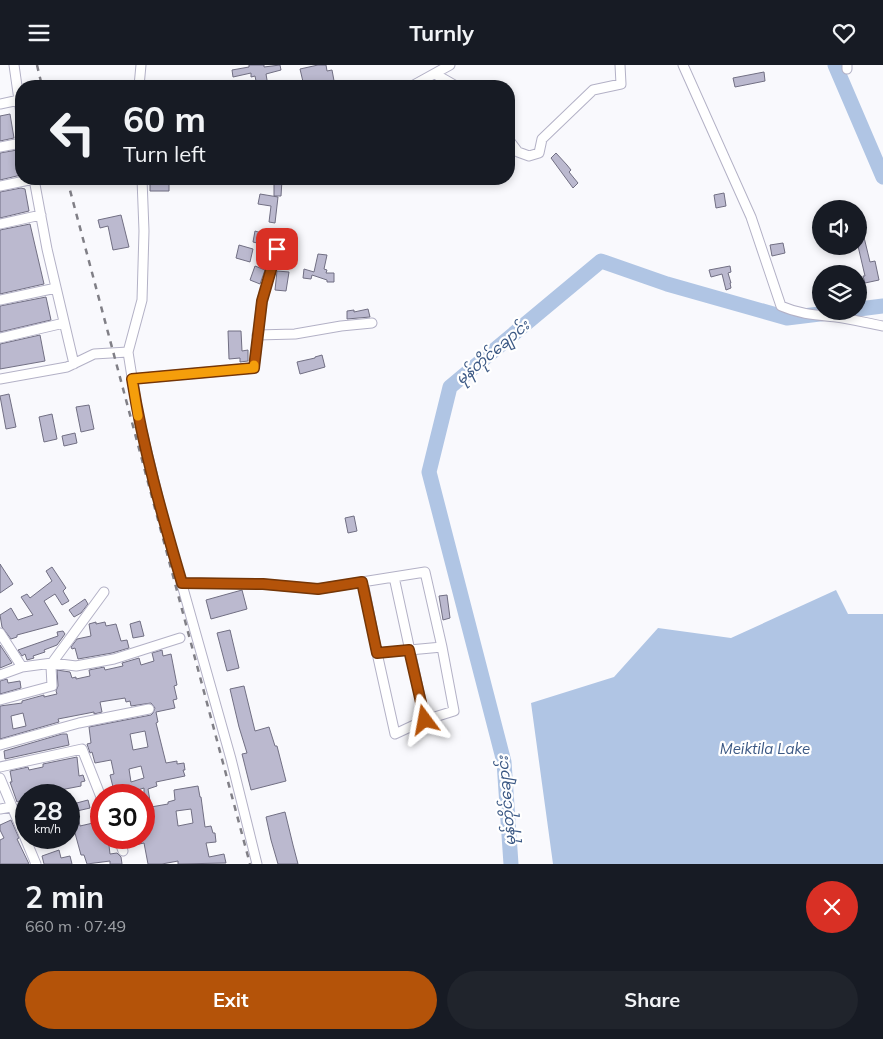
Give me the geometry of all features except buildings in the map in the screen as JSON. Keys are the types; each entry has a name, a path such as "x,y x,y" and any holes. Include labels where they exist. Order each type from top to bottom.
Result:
{"street":[{"path":"14,65 16,80"},
{"path":"140,80 141,65"},
{"path":"424,80 450,65"},
{"path":"515,148 518,152 529,156 539,153 542,139 593,90 621,84 620,65"},
{"path":"683,65 751,217 781,306 802,314 837,317 883,326"},
{"path":"435,74 446,80"},
{"path":"0,104 15,101"},
{"path":"0,147 15,144"},
{"path":"0,186 15,183"},
{"path":"35,185 47,249 74,364"},
{"path":"142,185 144,231 142,300 128,352 138,415 159,501 231,759 258,864"},
{"path":"0,224 41,215"},
{"path":"132,379 254,368 262,301 281,235"},
{"path":"0,300 56,288"},
{"path":"0,337 64,323"},
{"path":"257,335 294,334 372,323"},
{"path":"0,379 67,367 94,354 128,352"},
{"path":"182,583 263,584 318,589 362,582 394,577 425,572 454,711 425,720 395,734 362,582"},
{"path":"394,577 425,720"},
{"path":"0,700 52,686 52,663 104,593"},
{"path":"0,633 22,667"},
{"path":"0,675 22,667 52,663 76,665 114,659 180,638"},
{"path":"377,653 442,647"},
{"path":"0,745 79,723 149,709"},
{"path":"0,767 82,749 96,784"},
{"path":"0,778 36,864"},
{"path":"0,809 11,807"}],"water":[{"name":"Meiktila Lake","path":"836,590 848,614 883,614 883,864 553,864 531,703 614,677 658,628 731,638"}],"waterway":[{"name":"မုန်တိုင်ချောင်း","path":"835,65 883,177"},
{"name":"မုန်တိုင်ချောင်း","path":"511,864 504,762 429,472 450,387 601,261 667,284 787,318 812,315"},
{"name":"မုန်တိုင်ချောင်း","path":"867,308 883,306"}],"railway":[{"path":"37,65 41,80"},
{"path":"69,185 250,864"}],"slow traffic":[{"path":"138,416 132,379 254,368 254,365"}],"route":[{"path":"277,249 262,301 254,368 132,379 138,415 156,491 182,583 263,584 318,589 362,582 377,653 409,650 425,720"}]}
